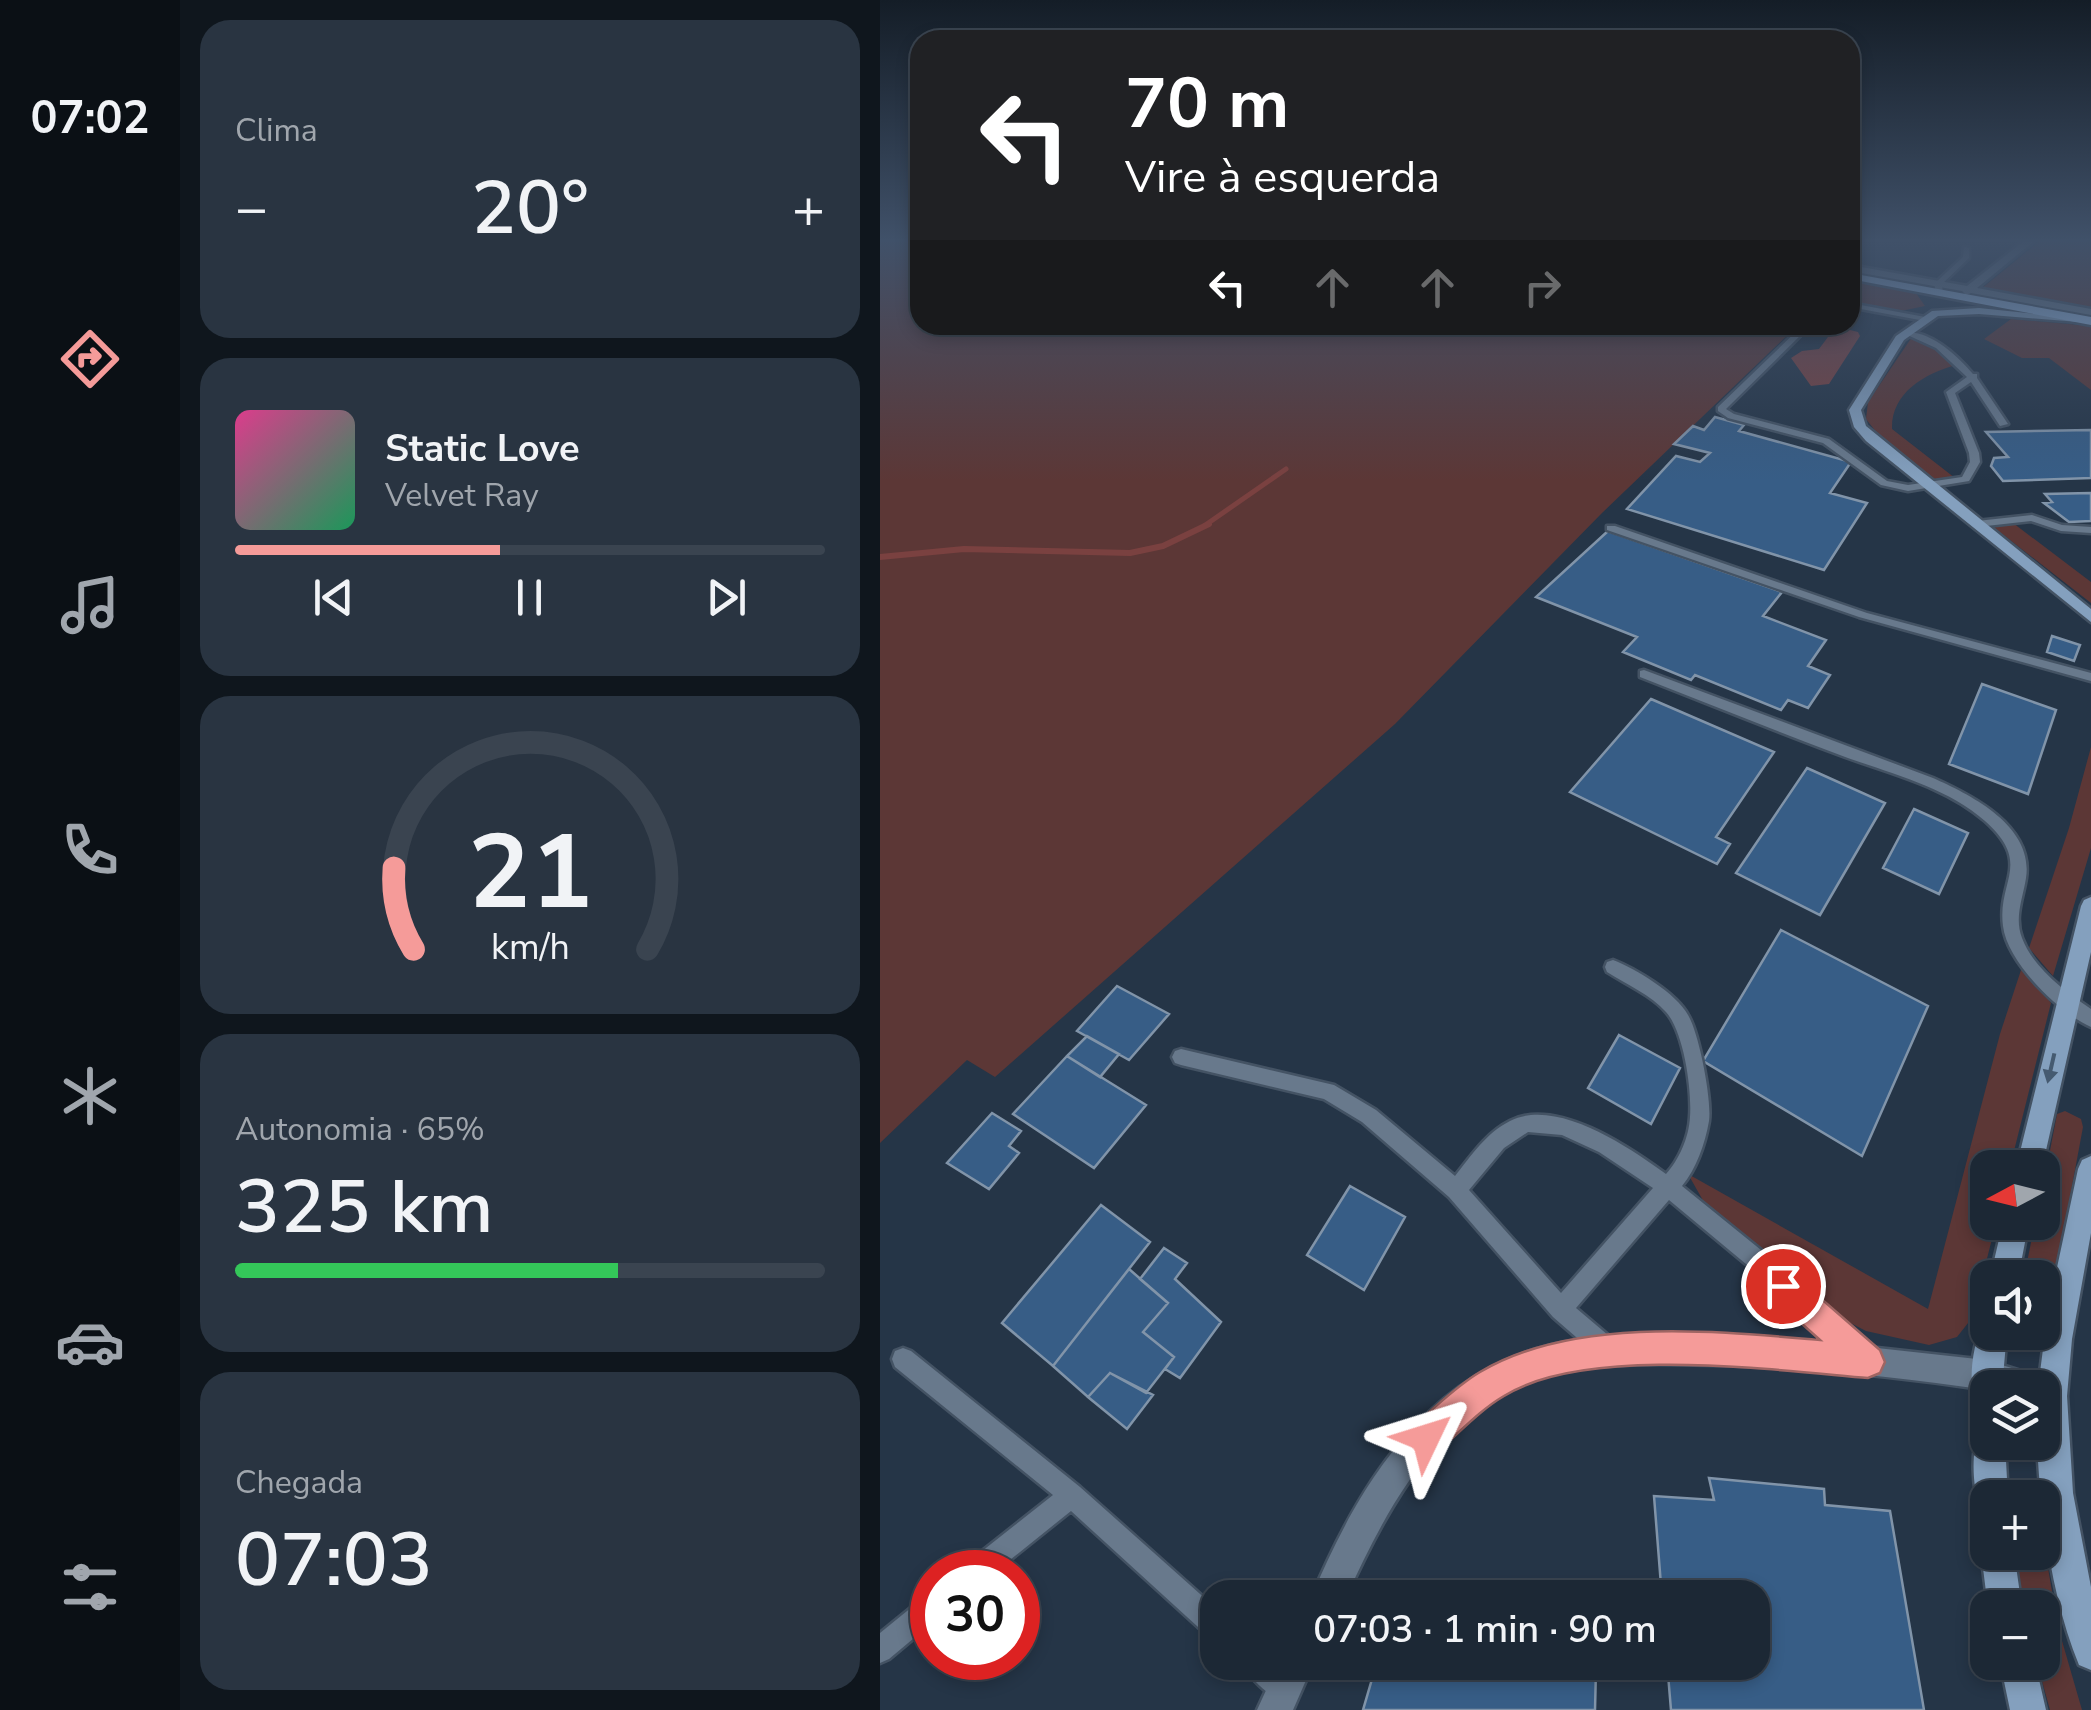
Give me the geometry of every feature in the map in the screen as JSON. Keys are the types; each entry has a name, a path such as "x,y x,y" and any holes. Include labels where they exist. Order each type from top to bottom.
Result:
{"street":[{"path":"1923,321 1907,333 1854,410 1860,428 2091,614"},
{"path":"2032,1150 2091,906"},
{"path":"2046,1370 2091,1168"},
{"path":"1336,1580 1358,1534 1405,1458 1448,1416 1491,1384 1536,1364 1610,1352 1719,1348 1868,1362 1970,1383"},
{"path":"2052,1460 2069,1564 2091,1653"},
{"path":"2021,1680 2028,1710"}],"lane":[{"path":"1907,333 1934,342 1974,376 2004,424"},
{"path":"1797,335 1720,406 1731,416 1826,441 1884,483 1908,488 1966,479 1973,470 1974,452 1950,392 1974,376"},
{"path":"1977,524 2032,518 2061,528 2091,530"},
{"path":"1612,528 1863,615 2091,677"},
{"path":"1644,674 1935,787 1988,816 2017,852 2022,874 2010,922 2014,937 2028,962 2066,1003 2091,1019"},
{"path":"1561,1309 1685,1166 1700,1119 1692,1046 1682,1020 1669,1004 1614,967"},
{"path":"1181,1057 1328,1091 1369,1116 1456,1190 1561,1309 1610,1352"},
{"path":"1456,1190 1502,1138 1527,1123 1554,1124 1586,1136 1670,1186 1868,1362"},
{"path":"904,1359 1072,1495 1200,1612"},
{"path":"1003,1550 1072,1495"},
{"path":"880,1650 910,1626"}],"shaded area":[{"path":"880,321 910,321 910,335 1788,335 1602,513 1395,724 995,1077 967,1060 880,1143"},
{"path":"2009,321 2091,326 2091,390 2049,358 2022,358 1984,339"},
{"path":"1830,335 1860,336 1829,384 1811,386 1791,358 1802,351 1819,349"},
{"path":"1912,337 1930,343 1956,365 1921,380 1903,395 1893,416 1892,429 1955,478 1935,480 1880,437 1866,419 1868,402"},
{"path":"2013,523 2091,582 2091,603 1992,526"},
{"path":"2091,747 2091,848 2053,976 2029,948"},
{"path":"2022,967 2051,1003 2014,1150 1970,1150 1970,1240 1992,1240 1987,1260 1970,1260 1970,1321 1957,1337 1929,1345 1866,1331 1837,1316 1705,1204 1688,1174 1928,1309 2000,1034"},
{"path":"2065,1111 2081,1119 2083,1127 2058,1260 2027,1260 2032,1240 2060,1240 2060,1150 2050,1150 2057,1114"},
{"path":"2017,1570 2048,1570 2052,1590 2021,1590"},
{"path":"2060,1634 2082,1710 2050,1710 2042,1680 2060,1680"}],"building":[{"path":"1715,417 1744,425 1739,431 1851,462 1830,493 1867,503 1824,570 1627,509 1676,456 1700,462 1710,453 1674,444 1693,426 1704,430"},
{"path":"2091,430 2091,478 2003,481 1991,466 1994,458 2008,457 1986,432"},
{"path":"2091,493 2091,521 2069,522 2044,503 2052,502 2045,494"},
{"path":"1608,531 1782,592 1763,616 1826,640 1808,666 1830,675 1808,708 1788,700 1781,710 1695,675 1691,680 1623,652 1637,637 1536,597"},
{"path":"2052,636 2080,645 2074,661 2047,652"},
{"path":"1982,684 2056,710 2028,794 1949,764"},
{"path":"1651,699 1774,752 1716,837 1730,844 1717,864 1570,792"},
{"path":"1807,768 1885,803 1820,915 1736,873"},
{"path":"1914,809 1968,833 1939,894 1883,868"},
{"path":"1781,930 1928,1006 1862,1156 1703,1061"},
{"path":"1117,986 1169,1014 1129,1060 1077,1031"},
{"path":"1619,1035 1680,1068 1651,1124 1588,1088"},
{"path":"1087,1036 1119,1054 1100,1077 1067,1056"},
{"path":"1067,1056 1146,1105 1094,1168 1013,1114"},
{"path":"992,1113 1021,1131 1009,1146 1019,1153 989,1189 947,1163"},
{"path":"1350,1186 1405,1217 1364,1290 1307,1255"},
{"path":"1101,1205 1150,1242 1053,1366 1002,1323"},
{"path":"1164,1248 1187,1263 1175,1279 1221,1322 1180,1378 1165,1369 1174,1357 1143,1332 1168,1303 1140,1279"},
{"path":"1129,1269 1168,1303 1143,1332 1174,1357 1146,1393 1110,1373 1088,1397 1053,1366"},
{"path":"1110,1373 1153,1395 1127,1429 1088,1397"},
{"path":"1709,1478 1824,1489 1825,1505 1890,1511 1924,1710 1671,1710 1668,1680 1770,1680 1770,1580 1661,1580 1654,1496 1714,1500"},
{"path":"1372,1680 1596,1680 1595,1710 1363,1710"}],"waterway":[{"path":"1204,526 1286,469"},
{"path":"880,557 964,549 1130,553 1163,546 1209,524"}],"route":[{"path":"1426,1438 1491,1384 1536,1364 1610,1352 1719,1348 1868,1362 1783,1286"}]}
